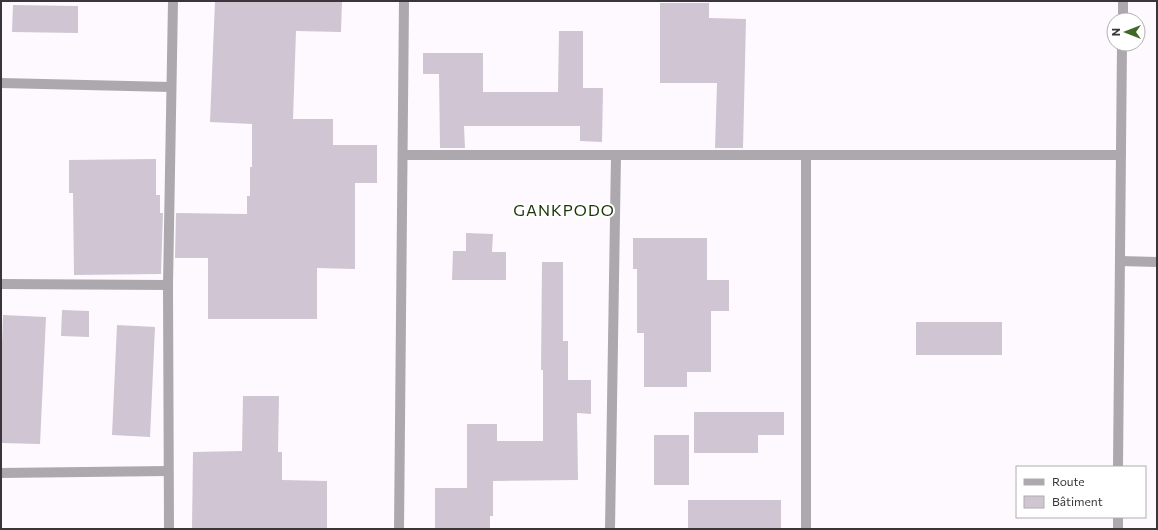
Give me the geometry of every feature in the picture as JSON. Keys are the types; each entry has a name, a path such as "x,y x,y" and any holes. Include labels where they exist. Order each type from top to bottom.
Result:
{"street":[{"path":"169,529 168,285 173,1"},
{"path":"399,529 404,1"},
{"path":"1123,1 1123,12"},
{"path":"1118,466 1122,52"},
{"path":"1,83 171,87"},
{"path":"403,155 1121,155"},
{"path":"610,529 616,155"},
{"path":"806,155 806,529"},
{"path":"1120,261 1157,262"},
{"path":"1,284 168,285"},
{"path":"1,473 168,471"},
{"path":"1118,518 1118,529"}],"building":[{"path":"215,1 342,1 341,32 296,31 293,119 333,119 333,145 377,145 377,183 355,183 355,269 317,268 317,319 208,319 208,258 175,258 176,213 247,214 247,196 250,196 252,124 210,122"},
{"path":"660,3 709,3 709,18 746,19 743,148 715,148 717,83 660,83"},
{"path":"13,5 78,6 78,33 12,32"},
{"path":"559,31 583,31 583,88 603,88 602,142 580,141 580,126 464,126 465,148 440,148 439,74 423,74 423,53 483,53 483,92 558,92"},
{"path":"156,159 156,195 160,195 160,213 163,213 161,274 74,275 73,193 69,193 69,160"},
{"path":"466,233 493,234 492,252 506,252 506,280 452,280 453,251 466,251"},
{"path":"633,238 707,238 707,280 729,280 729,311 711,311 711,372 687,372 687,387 644,387 644,333 637,333 637,269 633,269"},
{"path":"542,262 563,262 563,341 568,341 568,380 591,380 591,414 577,413 578,480 493,481 493,516 490,516 490,529 435,529 435,488 467,488 467,424 497,424 497,441 543,441 543,370 541,370"},
{"path":"62,310 89,311 89,337 61,336"},
{"path":"3,315 46,317 40,444 1,443"},
{"path":"916,322 1002,322 1002,355 916,355"},
{"path":"117,325 155,327 150,437 112,435"},
{"path":"243,396 279,396 278,452 282,452 282,480 327,481 327,529 192,529 193,452 242,451"},
{"path":"694,412 784,412 784,435 758,435 758,453 694,453"},
{"path":"654,435 689,435 689,485 654,485"},
{"path":"688,500 781,500 781,529 688,529"}],"district":[{"name":"GANKPODO","path":"564,209"}]}
